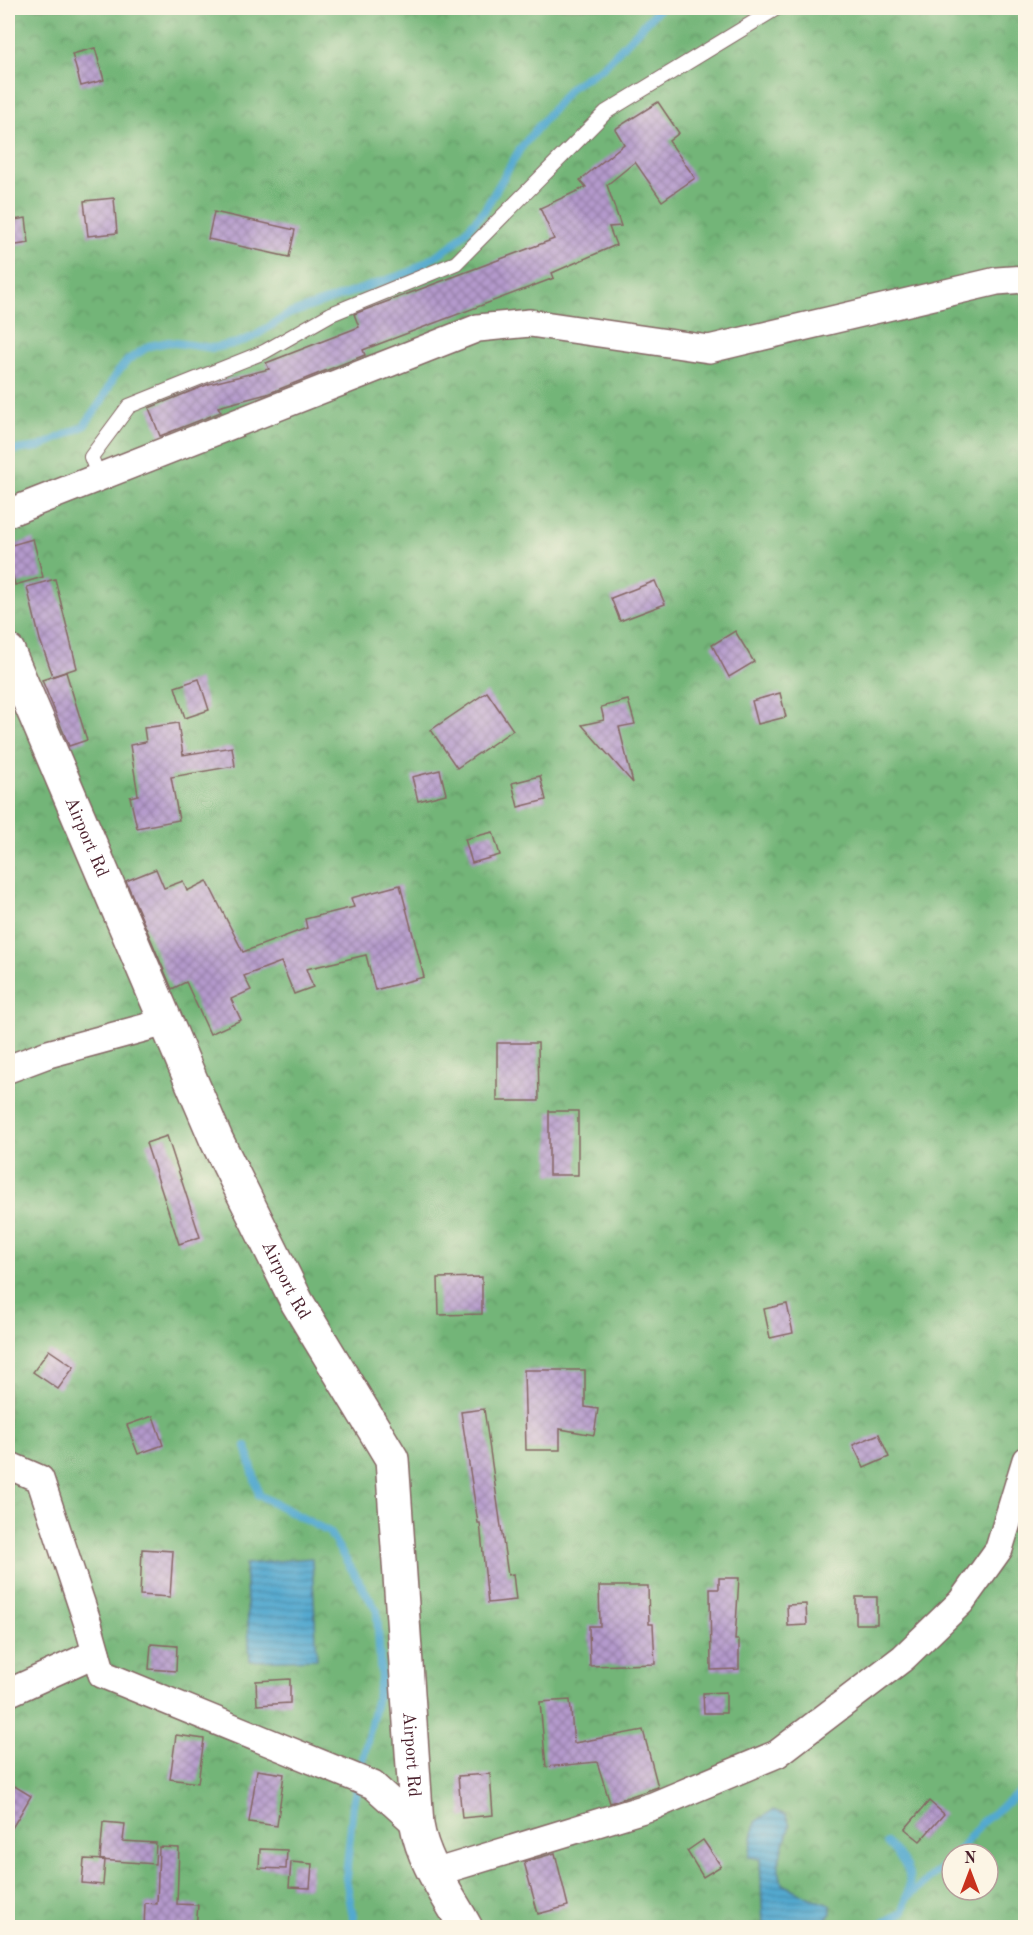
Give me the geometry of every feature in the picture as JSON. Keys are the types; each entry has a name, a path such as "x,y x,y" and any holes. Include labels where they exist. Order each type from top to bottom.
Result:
{"main road":[{"name":"Airport Rd","path":"8,651 216,1139 297,1302 392,1459 419,1838 435,1873 466,1928"}],"street":[{"path":"8,513 478,327 530,323 709,349 997,281 1026,279"},
{"path":"8,1069 48,1054 166,1022"},
{"path":"435,1873 653,1806 777,1754 903,1658 961,1602 999,1549 1026,1460"},
{"path":"8,1465 40,1479 102,1674 373,1785 417,1825"},
{"path":"8,1693 96,1653"}],"lane":[{"path":"99,477 91,457 129,406 264,352 331,314 456,263 606,112 777,8"}],"green space":[{"path":"8,8 1025,8 1025,1927 8,1928"}],"water":[{"path":"312,1558 317,1659 250,1661 245,1564"},
{"path":"773,1810 786,1815 790,1825 778,1864 782,1884 810,1898 831,1905 831,1913 821,1926 776,1928 763,1925 760,1859 749,1857 755,1822"}],"building":[{"path":"95,48 104,80 81,86 72,54"},
{"path":"658,102 679,133 669,141 695,178 662,201 635,162 607,185 621,226 609,227 616,245 552,273 554,278 363,350 365,355 267,394 218,407 221,412 160,436 149,408 209,384 269,369 266,363 359,327 354,314 554,239 540,208 586,187 580,180 624,144 615,129"},
{"path":"114,198 117,233 88,236 84,201"},
{"path":"214,212 295,230 289,257 208,239"},
{"path":"26,218 29,243 10,246 8,221"},
{"path":"33,539 43,577 15,585 8,557 8,546"},
{"path":"55,579 77,668 53,676 40,640 27,587"},
{"path":"655,581 665,604 620,621 611,598"},
{"path":"735,631 754,662 729,677 712,645"},
{"path":"66,672 87,740 69,746 42,680"},
{"path":"199,679 209,710 185,718 175,687"},
{"path":"487,692 513,730 457,768 431,730"},
{"path":"780,693 786,717 758,724 752,701"},
{"path":"628,700 635,724 619,727 633,783 582,725 604,720 601,707"},
{"path":"178,723 183,755 232,747 235,766 171,777 179,820 137,828 130,797 138,795 130,745 146,742 144,728"},
{"path":"440,770 446,794 418,801 412,777"},
{"path":"540,776 546,800 518,807 512,783"},
{"path":"493,832 500,855 472,863 465,839"},
{"path":"156,869 164,888 183,881 187,891 207,881 243,952 307,928 305,919 354,907 351,898 400,885 424,977 375,990 366,955 306,969 313,987 294,994 281,962 244,976 251,990 231,999 241,1020 210,1034 186,982 172,989 126,881"},
{"path":"497,1043 538,1043 539,1101 497,1101"},
{"path":"549,1111 578,1111 578,1175 549,1175"},
{"path":"167,1136 200,1237 179,1244 146,1143"},
{"path":"482,1277 482,1314 439,1315 438,1278"},
{"path":"787,1304 793,1333 770,1338 764,1309"},
{"path":"49,1350 74,1367 58,1389 33,1372"},
{"path":"524,1370 585,1370 585,1407 598,1409 594,1435 560,1429 560,1450 526,1450"},
{"path":"484,1409 508,1575 513,1574 516,1600 488,1603 480,1523 478,1523 461,1412"},
{"path":"153,1416 163,1445 138,1454 127,1425"},
{"path":"879,1434 889,1457 864,1468 853,1445"},
{"path":"142,1549 173,1551 170,1597 140,1595"},
{"path":"719,1578 739,1578 735,1640 739,1640 739,1669 711,1670 710,1589 719,1589"},
{"path":"599,1586 648,1586 649,1624 653,1624 655,1664 590,1666 589,1626 600,1626"},
{"path":"856,1597 877,1597 877,1624 856,1624"},
{"path":"806,1604 807,1625 788,1626 787,1605"},
{"path":"151,1644 177,1646 176,1671 149,1669"},
{"path":"290,1679 290,1703 257,1705 256,1681"},
{"path":"726,1692 726,1713 704,1713 703,1693"},
{"path":"570,1700 574,1743 643,1730 658,1787 610,1803 597,1762 546,1767 540,1702"},
{"path":"176,1735 204,1739 198,1783 170,1779"},
{"path":"257,1770 284,1774 277,1826 249,1822"},
{"path":"490,1774 493,1815 462,1818 458,1776"},
{"path":"8,1782 31,1796 8,1835"},
{"path":"929,1801 944,1814 920,1841 905,1829"},
{"path":"103,1822 125,1824 123,1841 156,1843 155,1864 100,1860"},
{"path":"703,1840 721,1866 703,1877 687,1851"},
{"path":"159,1847 179,1848 177,1904 198,1905 196,1928 144,1928 145,1903 157,1904"},
{"path":"260,1849 287,1850 286,1869 259,1868"},
{"path":"555,1853 568,1906 538,1914 524,1862"},
{"path":"84,1859 105,1860 103,1885 82,1883"},
{"path":"291,1862 312,1864 310,1888 289,1887"}],"waterway":[{"path":"8,451 39,447 84,426 101,402 114,377 128,360 149,346 169,342 213,348 238,343 255,336 289,314 410,272 454,244 484,211 520,149 571,87 603,67 660,8"},
{"path":"246,1446 259,1495 329,1532 377,1611 381,1679 353,1804 346,1878 355,1928"},
{"path":"966,1842 982,1822 1026,1788"},
{"path":"875,1928 903,1912 909,1890 907,1867 887,1843"},
{"path":"908,1897 940,1869"}]}
